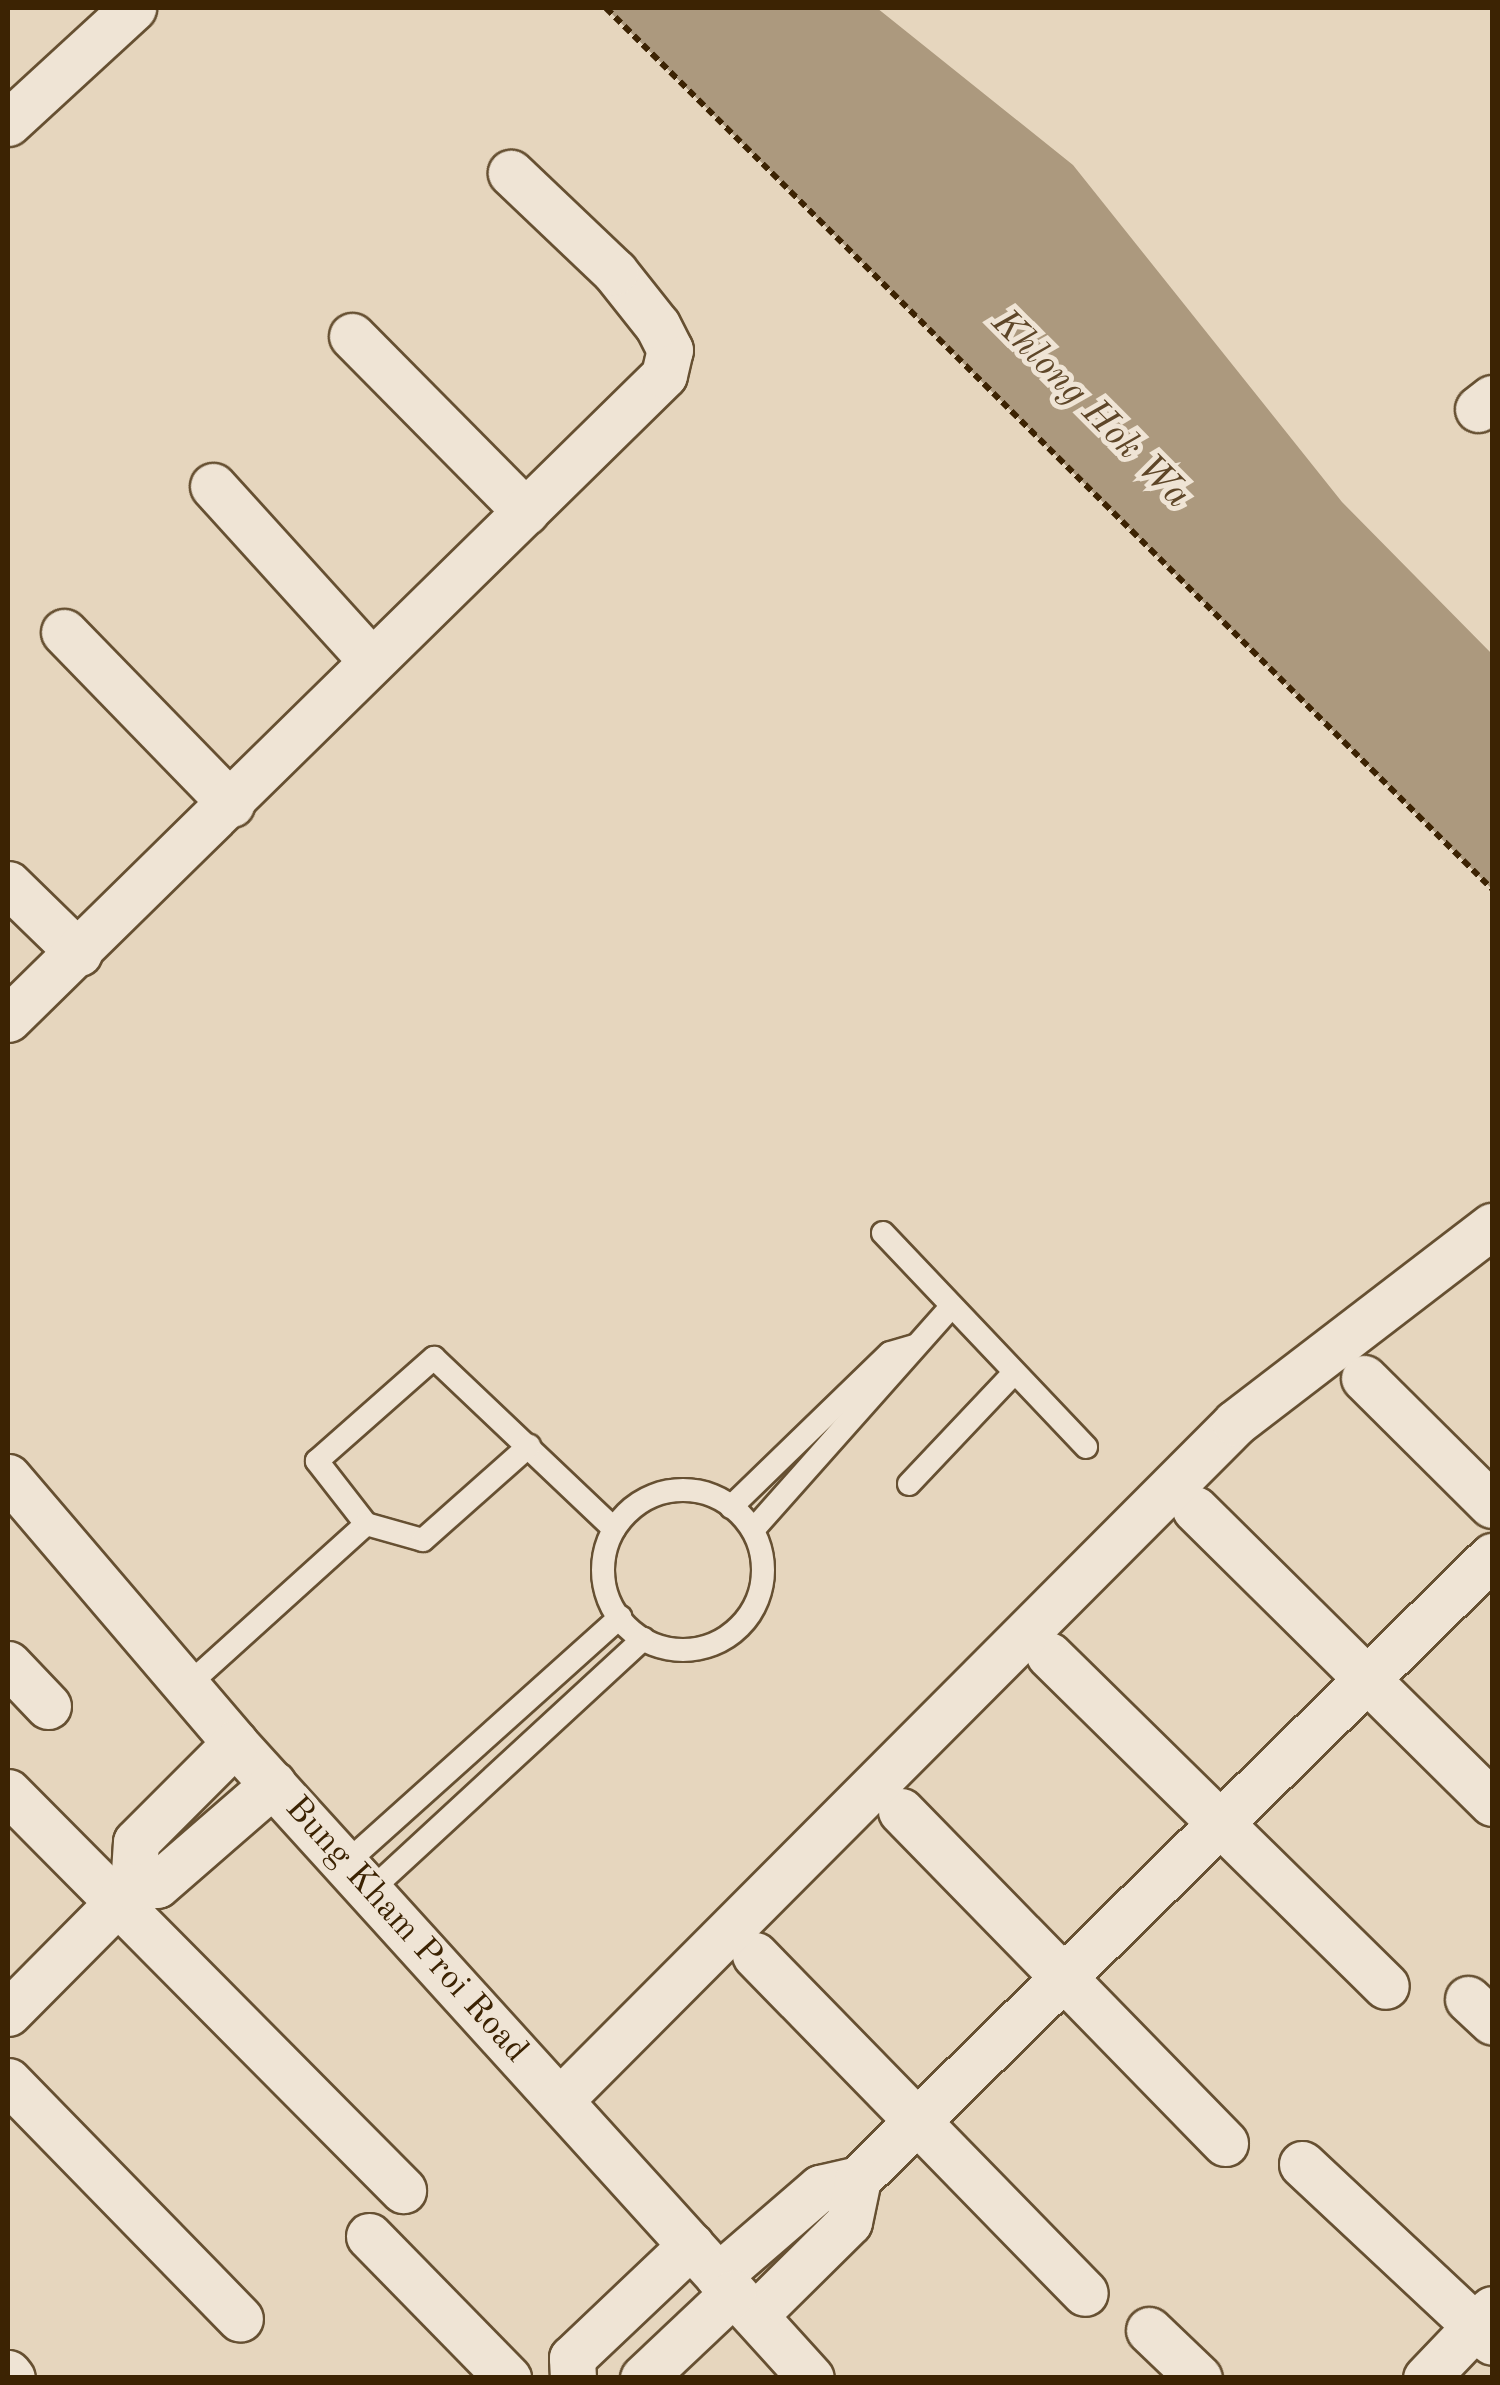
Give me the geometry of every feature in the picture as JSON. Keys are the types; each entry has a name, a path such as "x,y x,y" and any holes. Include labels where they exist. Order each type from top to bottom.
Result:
{"street":[{"path":"8,123 133,8"},
{"path":"8,1019 79,954 371,660 664,375 670,350 615,272 511,173"},
{"path":"352,336 526,512"},
{"path":"213,486 371,660"},
{"path":"64,632 231,804"},
{"path":"8,884 79,954"},
{"path":"560,2100 1235,1423 1492,1226"},
{"path":"1364,1378 1492,1506"},
{"name":"Bung Kham Proi Road","path":"8,1477 236,1743 811,2378"},
{"path":"1194,1509 1372,1679 1492,1803"},
{"path":"573,2378 572,2358 849,2222 858,2179 1372,1679 1492,1556"},
{"path":"1049,1655 1218,1827 1386,1986"},
{"path":"8,1664 48,1706"},
{"path":"125,1895 136,1842 236,1743"},
{"path":"8,2014 125,1895 157,1884 273,1784"},
{"path":"8,1792 125,1895 403,2190"},
{"path":"900,1811 1225,2143"},
{"path":"754,1955 1084,2293"},
{"path":"8,2081 240,2319"},
{"path":"1302,2164 1487,2326 1426,2378"},
{"path":"369,2236 508,2378"},
{"path":"642,2378 724,2282"},
{"path":"1149,2330 1199,2378"}],"lane":[{"path":"883,1233 1086,1447"},
{"path":"753,1530 902,1369 914,1346 951,1307"},
{"path":"731,1506 890,1353 914,1346"},
{"path":"529,1446 423,1540 366,1524 318,1462 429,1359 439,1359 529,1446 614,1529"},
{"path":"909,1484 1014,1373"},
{"path":"663,1492 704,1492 731,1506 753,1530 764,1570 752,1611 740,1627 694,1649 643,1639 620,1617 603,1569 614,1529 627,1512 663,1492"},
{"path":"188,1685 366,1524"},
{"path":"357,1878 620,1617"},
{"path":"357,1878 643,1639"}],"path":[{"path":"606,8 1492,889"}],"water":[{"name":"Khlong Hok Wa","path":"606,8 877,8 1073,165 1342,502 1492,654 1492,889"}]}
